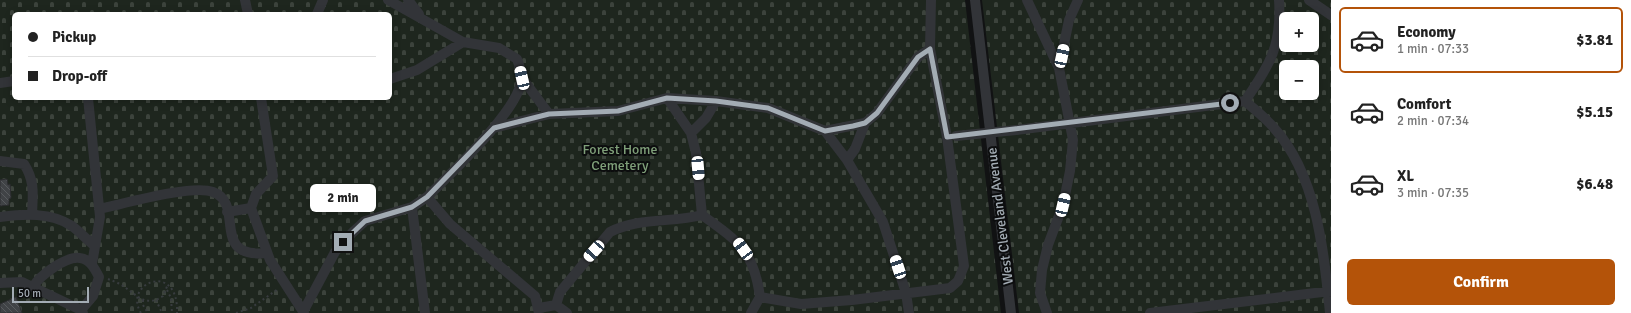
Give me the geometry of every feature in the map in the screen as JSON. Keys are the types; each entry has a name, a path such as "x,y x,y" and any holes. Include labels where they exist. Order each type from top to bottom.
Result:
{"street":[{"path":"245,0 248,12"},
{"path":"318,12 323,0"},
{"path":"388,0 421,17 463,42 499,48 517,59 522,78 549,114"},
{"path":"408,0 421,17"},
{"path":"760,298 800,308 950,288 958,281 964,266 951,136 930,49 931,0"},
{"name":"West Cleveland Avenue","path":"975,0 1011,313"},
{"path":"1027,0 1059,68 1073,140 1070,171 1063,205 1048,245 1042,270 1040,293 1047,313"},
{"path":"1059,68 1069,20 1078,0"},
{"path":"951,136 1016,130 1245,101 1265,72 1275,48 1280,23 1279,0"},
{"path":"1309,0 1331,15"},
{"path":"392,78 417,70 463,42"},
{"path":"825,131 865,123 877,113 918,57 930,49"},
{"path":"303,313 335,252 352,233 365,221 412,207 427,197 494,128 513,101 522,78"},
{"path":"0,83 12,81"},
{"path":"494,128 549,114 618,111 667,98 716,101 768,108 825,131 848,160 882,222 906,293 909,313"},
{"path":"667,98 691,133 696,153 702,215 736,240 750,258 758,277 760,298 751,313"},
{"path":"88,100 100,217 92,264"},
{"path":"261,100 273,176 256,194 251,208 267,253 303,313"},
{"path":"691,133 706,118 716,101"},
{"path":"1245,101 1275,128 1299,167 1312,196 1330,291 1330,313"},
{"path":"848,160 855,149 865,123"},
{"path":"0,161 24,164 31,175 33,188 32,214"},
{"path":"99,210 151,197 204,190 214,192 225,203 230,231 236,246 242,251 252,254 267,253"},
{"path":"427,197 450,224 535,296 539,311 556,305"},
{"path":"412,207 425,313"},
{"path":"227,212 251,208"},
{"path":"0,217 32,214 58,218 72,227 95,246"},
{"path":"556,305 560,292 610,232 621,226 689,218 702,215"},
{"path":"0,284 22,282 82,312 93,296 100,277 92,264 81,258 69,259 38,279 33,287"},
{"path":"1150,313 1330,291"},
{"path":"556,305 566,313"}],"path":[{"path":"100,277 123,286 137,298 143,300 156,300 163,296 168,284"},
{"path":"141,313 138,310 137,298 142,288 153,281 168,284 175,293 177,313"},
{"path":"236,313 251,308 286,284"},
{"path":"166,290 172,298 172,313"},
{"path":"143,300 142,305 148,313"},
{"path":"156,300 162,313"}],"green space":[{"name":"Forest Home Cemetery","path":"0,0 965,0 1001,313 0,313"},
{"path":"982,0 1331,0 1331,313 1019,313"}],"building":[{"path":"7,179 8,185 10,184 11,198 9,199 9,205 0,206 0,180"},
{"path":"16,297 22,313 0,313 0,304"}],"route":[{"path":"343,242 365,221 387,213 412,207 427,197 494,128 535,119 549,114 618,111 667,98 716,101 768,108 825,131 853,126 865,123 877,113 918,57 930,49 947,137 1016,130 1230,103"}]}
